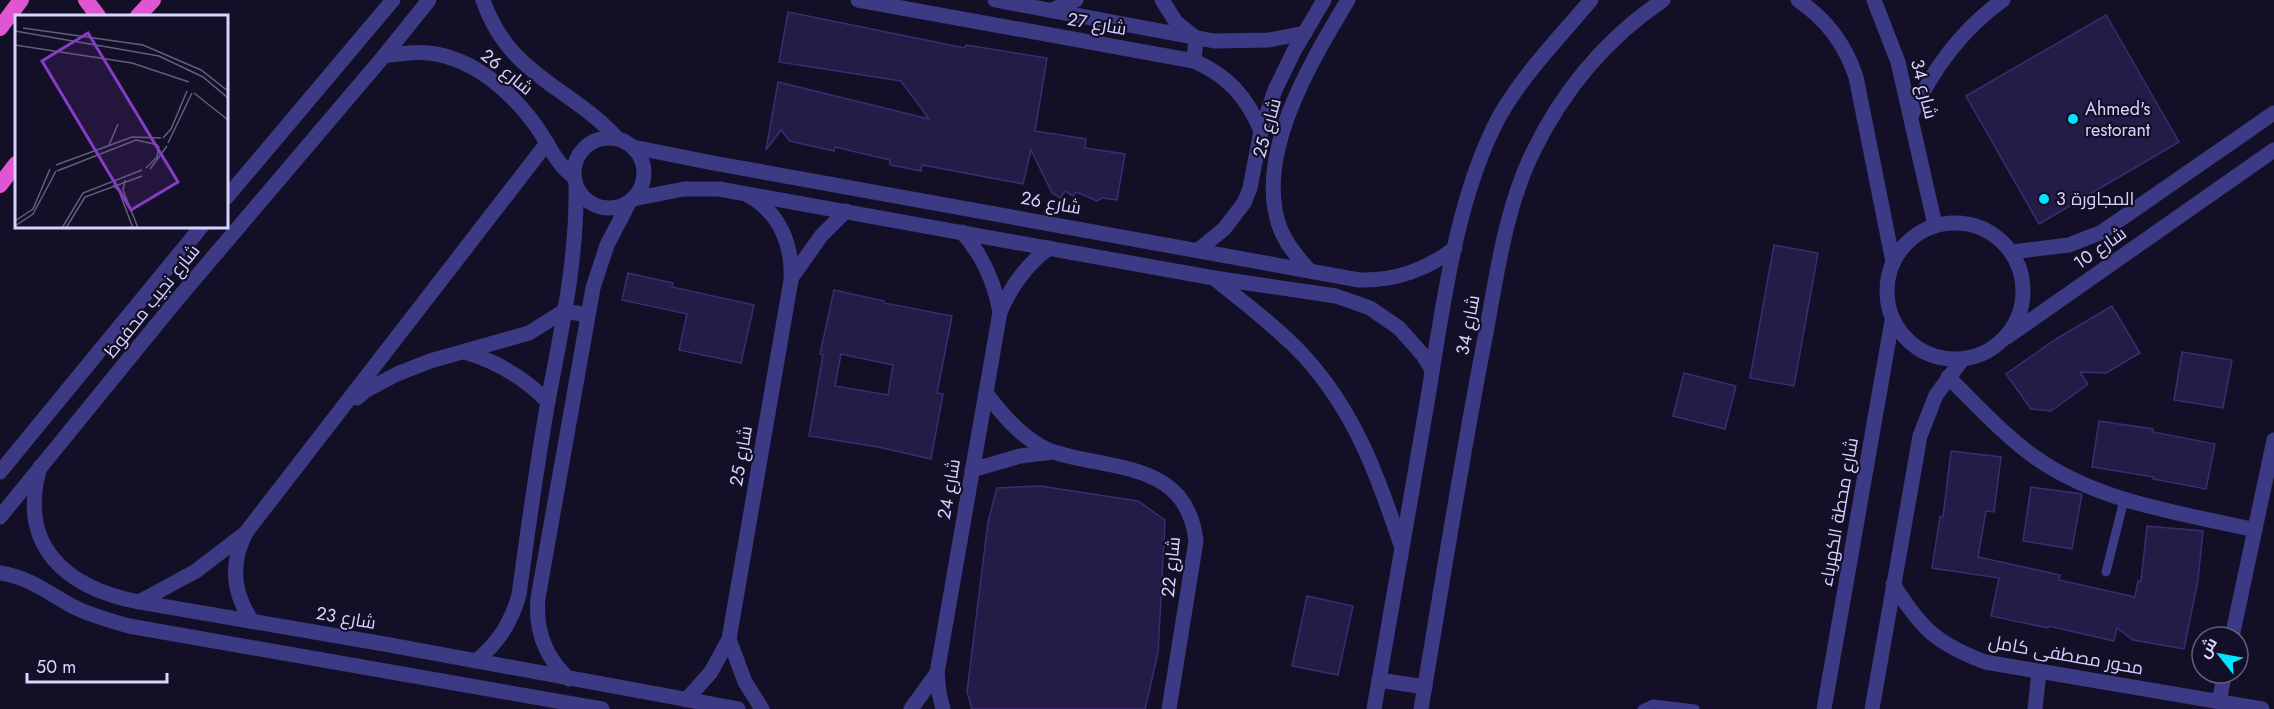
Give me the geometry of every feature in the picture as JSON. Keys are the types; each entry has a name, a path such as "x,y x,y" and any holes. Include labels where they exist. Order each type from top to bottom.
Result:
{"highway":[{"path":"0,28 21,0"},
{"path":"86,0 97,15"},
{"path":"139,15 153,0"},
{"path":"0,185 15,165"}],"street":[{"path":"228,196 393,0"},
{"name":"شارع نجيب محفوظ","path":"0,517 225,242 429,0"},
{"name":"شارع 26","path":"483,0 497,30 524,64 594,116 617,138"},
{"name":"شارع 27","path":"858,0 901,4 1194,61 1223,76 1236,88 1246,100 1261,131"},
{"name":"شارع 27","path":"995,0 1196,38 1251,42 1305,33"},
{"path":"1052,10 1076,0"},
{"path":"1162,0 1176,22 1196,38 1194,61"},
{"name":"شارع 25","path":"1198,250 1224,229 1244,203 1250,188 1261,131 1275,90 1324,0"},
{"name":"شارع 25","path":"1309,270 1297,258 1280,229 1273,196 1276,163 1284,129 1303,81 1348,0"},
{"name":"شارع 34","path":"1374,709 1432,370 1464,208 1474,176 1500,117 1535,64 1591,0"},
{"name":"شارع 34","path":"1421,709 1471,410 1503,245 1517,189 1534,149 1584,70 1611,40 1663,0"},
{"path":"1798,0 1828,25 1850,58 1856,77 1893,262"},
{"name":"شارع 34","path":"1874,0 1898,62 1935,225"},
{"path":"1911,116 1933,73 1947,53 1980,18 2000,1"},
{"name":"شارع 26","path":"384,56 427,52 466,63 483,74 512,98 537,127 558,162 575,183"},
{"name":"شارع 10","path":"2012,252 2069,245 2102,232 2274,113"},
{"path":"476,661 504,632 515,608 521,582 575,242 574,166 578,156 595,141 617,138 633,147 643,163 644,183 617,223 593,288 537,611 541,636 552,660 569,680"},
{"path":"252,621 240,602 235,580 237,555 248,531 547,144"},
{"name":"شارع 26","path":"633,147 1341,276 1378,280 1397,278 1428,266 1455,248"},
{"name":"شارع 10","path":"2007,336 2274,150"},
{"path":"1256,158 1276,163"},
{"path":"575,183 590,204 600,208 610,209 631,201 684,189 718,189 1214,278 1336,296 1370,308 1399,328 1418,348 1432,370"},
{"name":"شارع 25","path":"686,700 711,672 729,639 790,280 790,254 783,230 766,208 743,192"},
{"path":"897,220 900,196"},
{"name":"شارع 25","path":"790,280 821,236 846,211"},
{"path":"1952,222 1977,226 2000,239 2012,252 2021,272 2024,295 2018,317 2007,336 1994,348 1978,356 1962,360 1941,359 1921,351 1904,338 1892,321 1887,302 1887,282 1893,262 1903,246 1917,233 1935,225 1952,222"},
{"name":"شارع نجيب محفوظ","path":"0,472 200,228"},
{"path":"209,228 225,242"},
{"name":"شارع 24","path":"962,232 972,243 987,269 1000,312"},
{"name":"شارع 24","path":"943,709 937,673 1000,312 1020,276 1038,256 1049,248"},
{"path":"1336,296 1341,276"},
{"path":"1214,278 1289,341 1322,376 1367,450 1402,548"},
{"path":"338,414 365,391 397,374 430,361 529,333 564,311 588,315"},
{"name":"شارع محطة الكهرباء","path":"1824,709 1892,321"},
{"path":"465,352 502,365 534,387 548,402"},
{"path":"1872,709 1920,436 1927,415 1948,377 1962,360"},
{"path":"1948,377 2014,442 2039,461 2066,477 2124,500 2255,530"},
{"name":"شارع 22","path":"986,393 1015,427 1053,452"},
{"path":"2235,625 2274,440"},
{"name":"شارع 22","path":"972,470 1020,456 1053,452 1148,474 1174,491 1191,517 1196,541 1169,709"},
{"name":"شارع 23","path":"40,466 34,497 38,528 43,542 61,567 86,585 112,596 738,709"},
{"path":"139,602 196,571 248,531"},
{"path":"0,573 30,581 76,608 102,618 151,631 569,706 602,709"},
{"path":"521,582 541,585"},
{"name":"محور مصطفى كامل","path":"1893,584 1914,617 1929,632 1946,645 1985,662 2262,709"},
{"path":"76,608 86,585"},
{"path":"729,639 745,682 762,709"},
{"path":"2036,709 2039,672"},
{"name":"شارع 24","path":"910,709 937,673"},
{"path":"1379,680 1425,687"},
{"path":"2219,701 2222,685"}],"lane":[{"path":"2106,572 2124,500"},
{"path":"1642,709 1653,704 1695,709"}],"building":[{"path":"788,12 965,48 966,45 1047,58 1035,131 1086,139 1085,148 1125,154 1117,200 1102,198 1097,201 1076,192 1073,196 1065,191 1060,198 1052,193 1031,150 1023,184 922,165 921,171 890,165 890,160 835,147 834,151 790,141 781,130 766,150 778,82 929,119 901,81 779,62"},
{"name":"Ahmed's restorant","path":"2106,15 2179,142 2039,224 1966,96"},
{"path":"1774,245 1818,253 1794,386 1750,378"},
{"path":"628,273 673,283 672,287 754,305 741,363 679,350 687,314 622,300"},
{"path":"834,290 884,301 884,303 952,316 937,393 943,394 931,459 878,447 809,436 823,355 820,354","holes":["841,354 893,365 888,395 835,386"]},
{"path":"2112,306 2140,353 2106,373 2080,372 2088,384 2051,411 2031,409 2006,374 2056,339"},
{"path":"2182,352 2232,360 2223,408 2174,400"},
{"path":"1684,373 1736,386 1725,429 1673,416"},
{"path":"2099,421 2153,429 2153,432 2215,444 2206,489 2153,479 2154,477 2092,467"},
{"path":"1951,451 2001,457 1994,512 1986,511 1978,557 2060,575 2059,580 2135,597 2138,581 2141,581 2147,526 2203,531 2198,580 2184,649 2133,640 2117,628 2114,641 1991,616 1999,578 1932,568 1940,517 1943,517"},
{"path":"1040,486 1138,501 1165,520 1158,653 1145,709 972,709 967,692 988,522 997,488"},
{"path":"2031,487 2082,494 2072,549 2023,541"},
{"path":"1307,596 1353,606 1338,675 1292,666"}],"place":[{"name":"Ahmed's restorant","path":"2073,119"},
{"name":"المجاورة 3","path":"2044,199"}]}
